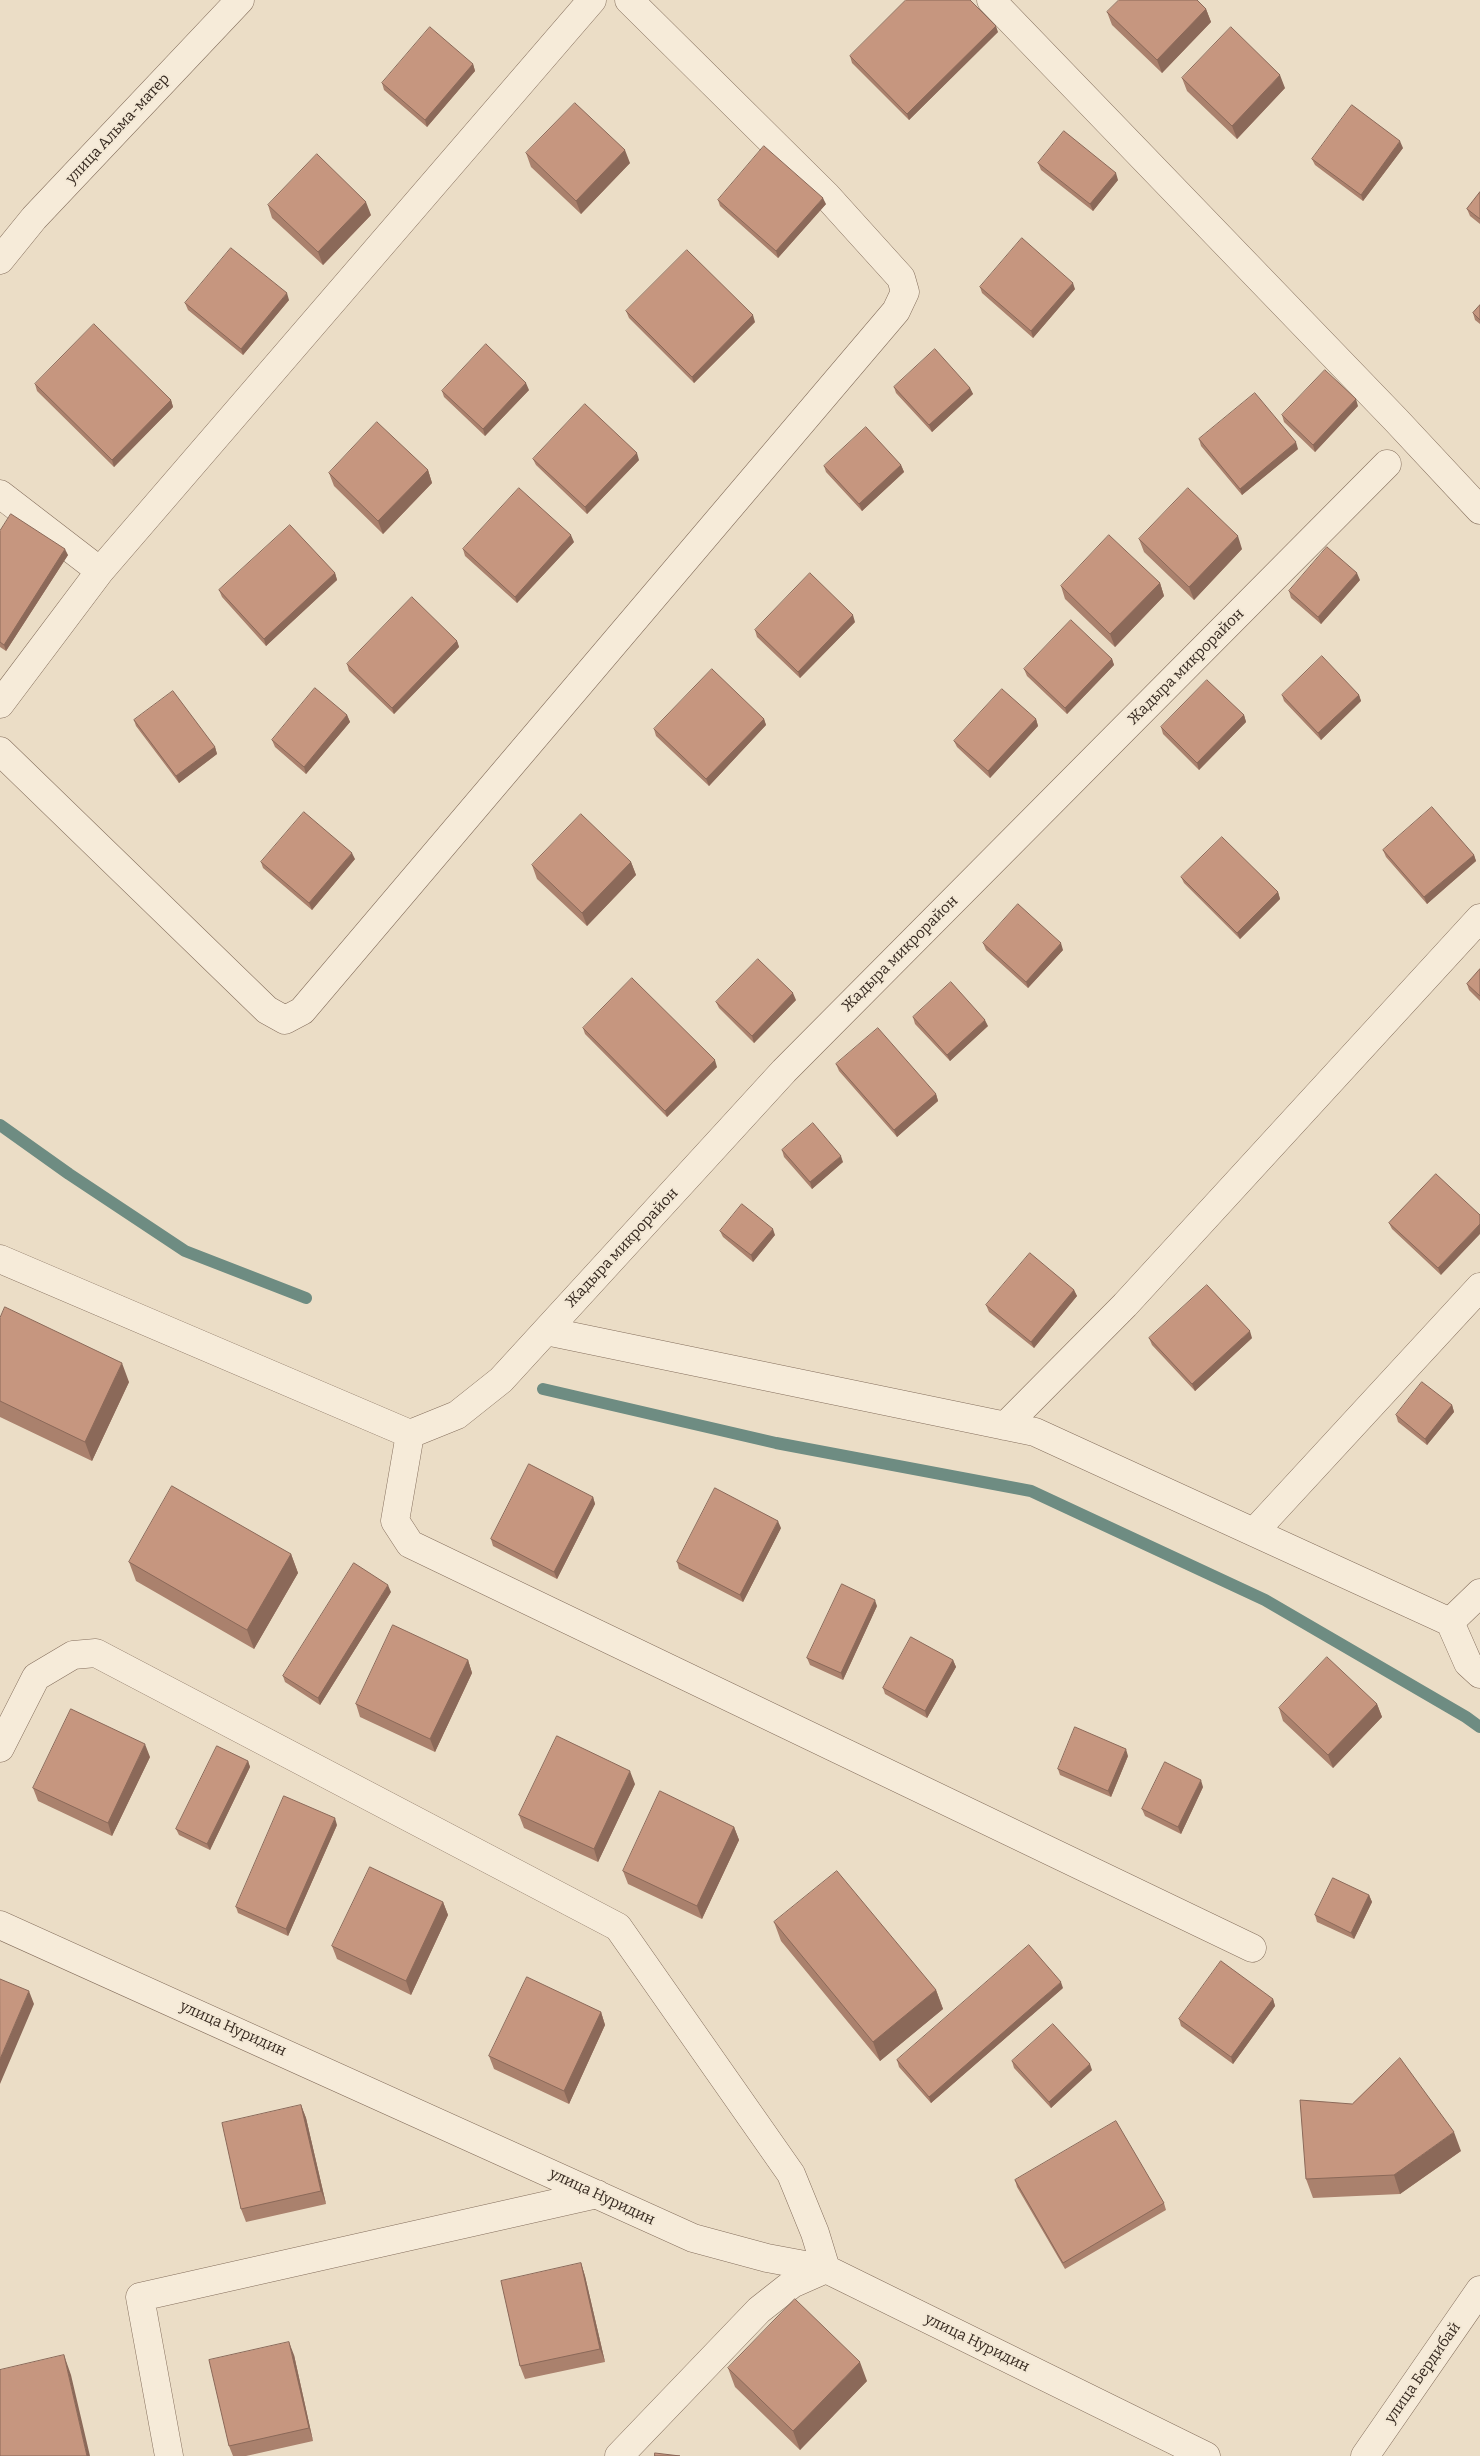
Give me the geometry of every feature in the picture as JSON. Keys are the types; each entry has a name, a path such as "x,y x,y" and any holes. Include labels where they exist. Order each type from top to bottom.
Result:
{"street":[{"name":"улица Альма-матер","path":"0,260 34,218 240,0"},
{"path":"0,704 100,571 592,0"},
{"path":"0,751 267,1010 285,1020 302,1011 890,318 905,292 900,278 826,195 630,0"},
{"path":"991,0 1396,420 1480,510"},
{"name":"Жадыра микрорайон","path":"410,1434 457,1415 501,1380 784,1071 1387,464"},
{"path":"0,494 100,571"},
{"path":"1004,1426 1125,1305 1480,918"},
{"path":"0,1259 410,1434 395,1520 410,1544 1252,1948"},
{"path":"1254,1532 1480,1287"},
{"path":"546,1331 1036,1432 1450,1622 1468,1663 1480,1674"},
{"path":"1450,1622 1480,1594"},
{"path":"0,1748 36,1677 73,1655 96,1653 618,1927 791,2174 815,2233 826,2269 792,2284 759,2310 618,2456"},
{"name":"улица Нуридин","path":"0,1925 693,2238 767,2258 826,2269 1206,2456"},
{"path":"169,2456 140,2297 597,2194"},
{"name":"улица Бердибай","path":"1365,2456 1480,2290"}],"building":[{"path":"906,0 970,0 996,26 907,114 850,56"},
{"path":"1119,0 1197,0 1206,9 1157,60 1107,12"},
{"path":"430,27 473,64 425,120 382,83"},
{"path":"1231,27 1280,75 1232,126 1182,78"},
{"path":"575,103 625,150 576,201 526,153"},
{"path":"1352,105 1400,141 1361,195 1312,159"},
{"path":"1064,131 1116,173 1090,204 1038,163"},
{"path":"764,146 823,198 776,251 718,200"},
{"path":"317,154 366,202 318,252 268,205"},
{"path":"1480,192 1480,219 1467,209"},
{"path":"1022,238 1073,283 1031,331 980,287"},
{"path":"231,248 287,293 241,349 185,303"},
{"path":"687,250 753,315 692,377 626,311"},
{"path":"1480,305 1480,320 1473,313"},
{"path":"94,324 171,400 112,460 35,384"},
{"path":"486,344 526,383 483,429 442,391"},
{"path":"935,349 970,388 929,425 894,387"},
{"path":"1325,370 1356,399 1313,445 1282,415"},
{"path":"1255,393 1296,442 1240,489 1199,439"},
{"path":"585,404 637,453 585,507 533,459"},
{"path":"377,422 428,470 378,521 329,473"},
{"path":"866,427 901,465 859,504 824,466"},
{"path":"519,488 571,535 515,597 463,549"},
{"path":"1188,488 1238,536 1189,587 1139,539"},
{"path":"11,514 65,549 4,645 0,642 0,531"},
{"path":"290,525 335,573 264,639 219,590"},
{"path":"1109,535 1160,583 1110,634 1061,586"},
{"path":"1327,547 1357,573 1318,617 1289,591"},
{"path":"810,573 853,615 798,672 755,630"},
{"path":"412,597 457,641 392,708 347,664"},
{"path":"1071,620 1112,659 1065,708 1024,669"},
{"path":"1322,656 1359,695 1318,733 1282,695"},
{"path":"712,669 764,719 706,779 654,729"},
{"path":"1207,680 1244,715 1197,763 1161,727"},
{"path":"315,688 347,715 304,767 272,740"},
{"path":"1002,689 1036,719 988,771 954,741"},
{"path":"173,691 215,747 176,776 134,720"},
{"path":"1432,807 1474,855 1424,897 1383,850"},
{"path":"304,812 352,853 309,903 261,862"},
{"path":"581,814 631,862 582,913 532,865"},
{"path":"1222,837 1278,892 1237,933 1181,877"},
{"path":"1018,904 1061,943 1026,982 983,943"},
{"path":"758,959 793,993 752,1036 716,1002"},
{"path":"1480,969 1480,996 1467,984"},
{"path":"632,978 715,1060 665,1111 583,1028"},
{"path":"951,982 985,1020 947,1055 913,1017"},
{"path":"878,1028 936,1094 894,1130 836,1064"},
{"path":"813,1123 841,1156 810,1182 782,1150"},
{"path":"1436,1174 1480,1215 1480,1224 1438,1268 1389,1223"},
{"path":"742,1204 773,1229 751,1255 720,1231"},
{"path":"1030,1253 1074,1290 1031,1342 986,1305"},
{"path":"1207,1285 1250,1331 1192,1384 1149,1338"},
{"path":"5,1307 122,1363 85,1442 0,1401 0,1318"},
{"path":"1422,1382 1452,1405 1425,1439 1396,1415"},
{"path":"529,1464 593,1497 554,1572 491,1539"},
{"path":"172,1486 291,1554 247,1630 129,1562"},
{"path":"715,1488 778,1521 740,1595 677,1562"},
{"path":"354,1563 388,1585 318,1698 283,1676"},
{"path":"842,1584 875,1600 841,1673 807,1658"},
{"path":"393,1625 468,1660 430,1739 356,1704"},
{"path":"911,1637 953,1660 925,1711 883,1688"},
{"path":"1327,1657 1377,1704 1328,1755 1279,1708"},
{"path":"71,1709 145,1744 108,1823 33,1788"},
{"path":"1075,1727 1126,1749 1108,1791 1058,1769"},
{"path":"557,1736 630,1771 594,1849 519,1815"},
{"path":"217,1746 248,1761 207,1844 176,1829"},
{"path":"1165,1762 1201,1780 1178,1827 1142,1809"},
{"path":"660,1791 734,1827 697,1906 623,1871"},
{"path":"284,1796 335,1818 286,1929 236,1907"},
{"path":"370,1867 443,1902 406,1981 332,1946"},
{"path":"837,1871 936,1990 873,2042 774,1922"},
{"path":"1333,1878 1369,1895 1351,1933 1315,1915"},
{"path":"1029,1945 1061,1982 929,2097 897,2060"},
{"path":"1221,1961 1273,1999 1231,2057 1179,2019"},
{"path":"527,1977 601,2012 564,2091 489,2056"},
{"path":"0,1979 29,1991 0,2059"},
{"path":"1053,2024 1090,2064 1049,2102 1012,2061"},
{"path":"1400,2058 1454,2132 1394,2175 1306,2179 1300,2100 1352,2104"},
{"path":"301,2105 321,2191 241,2209 222,2123"},
{"path":"1116,2121 1164,2203 1063,2263 1015,2180"},
{"path":"581,2263 600,2349 520,2366 501,2281"},
{"path":"795,2299 860,2362 793,2431 728,2368"},
{"path":"289,2342 309,2428 229,2446 209,2360"},
{"path":"64,2355 87,2456 0,2456 0,2370"},
{"path":"655,2453 680,2456 655,2456"}],"waterway":[{"path":"0,1125 69,1174 185,1251 306,1298"},
{"path":"543,1389 776,1443 1031,1491 1265,1600 1480,1727"}]}
